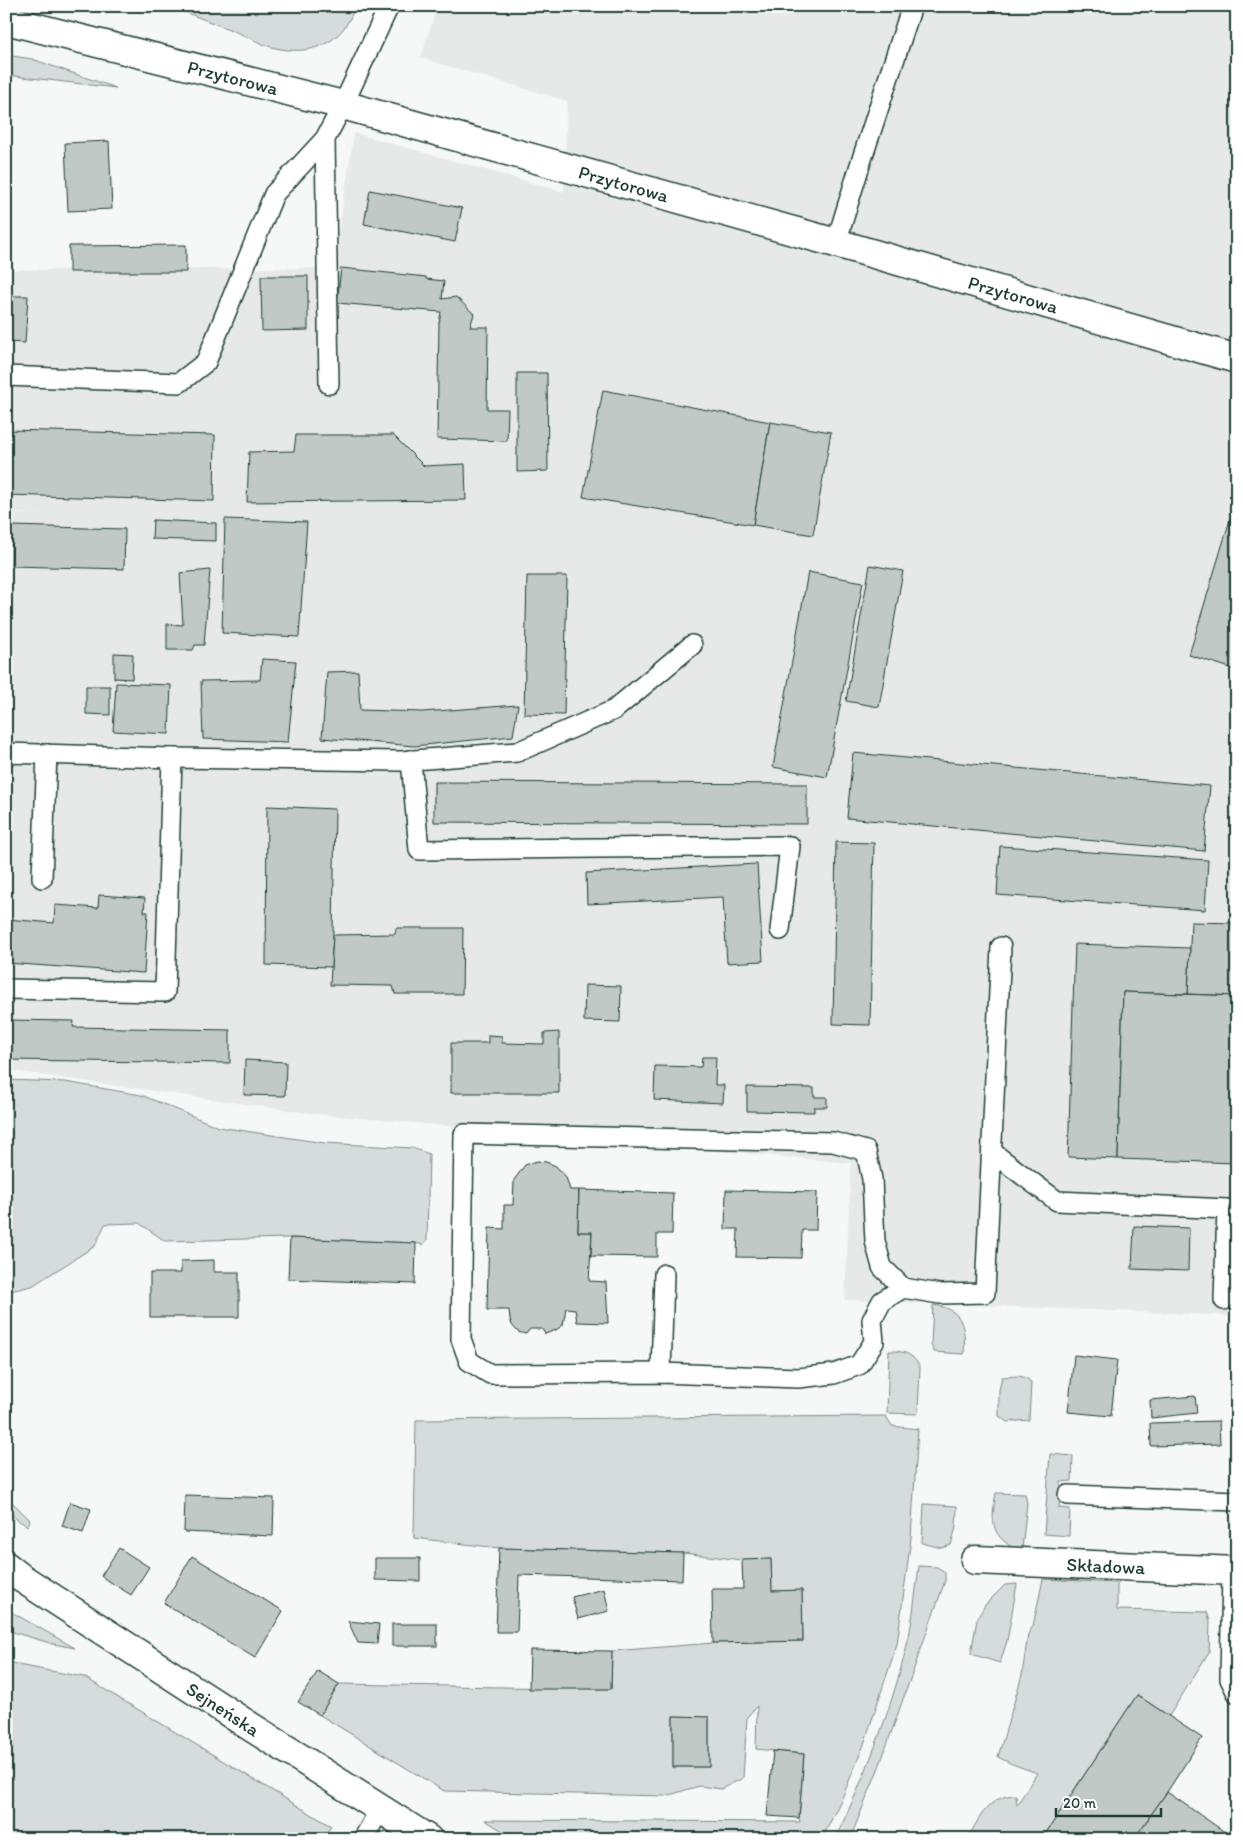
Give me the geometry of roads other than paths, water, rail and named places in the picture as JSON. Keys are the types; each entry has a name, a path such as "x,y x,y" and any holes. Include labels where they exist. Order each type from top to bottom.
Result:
{"street":[{"name":"Przytorowa","path":"6,20 343,105 836,243 1237,359"},
{"name":"Składowa","path":"975,1560 1234,1571"},
{"name":"Sejneńska","path":"11,1572 428,1839"}],"lane":[{"path":"6,376 178,383 206,362 274,194 324,139 343,105 389,6"},
{"path":"836,243 912,6"},
{"path":"324,139 329,384"},
{"path":"6,753 172,758 411,760 517,752 614,710 692,645"},
{"path":"42,878 47,754"},
{"path":"6,989 165,992 172,758"},
{"path":"411,760 419,850 790,846 780,930"},
{"path":"903,1288 882,1301 872,1320 874,1342 859,1365 834,1374 798,1378 661,1373 490,1374 469,1361 461,1339 464,1134 833,1142 866,1151 872,1179 875,1241 882,1267 903,1288 940,1294 985,1293 1001,946"},
{"path":"992,1152 1057,1201 1232,1209 1224,1300"},
{"path":"661,1373 664,1274"},
{"path":"1068,1495 1237,1501"},
{"path":"1234,1571 1230,1679 1237,1693"},
{"path":"363,1839 380,1808"}]}
